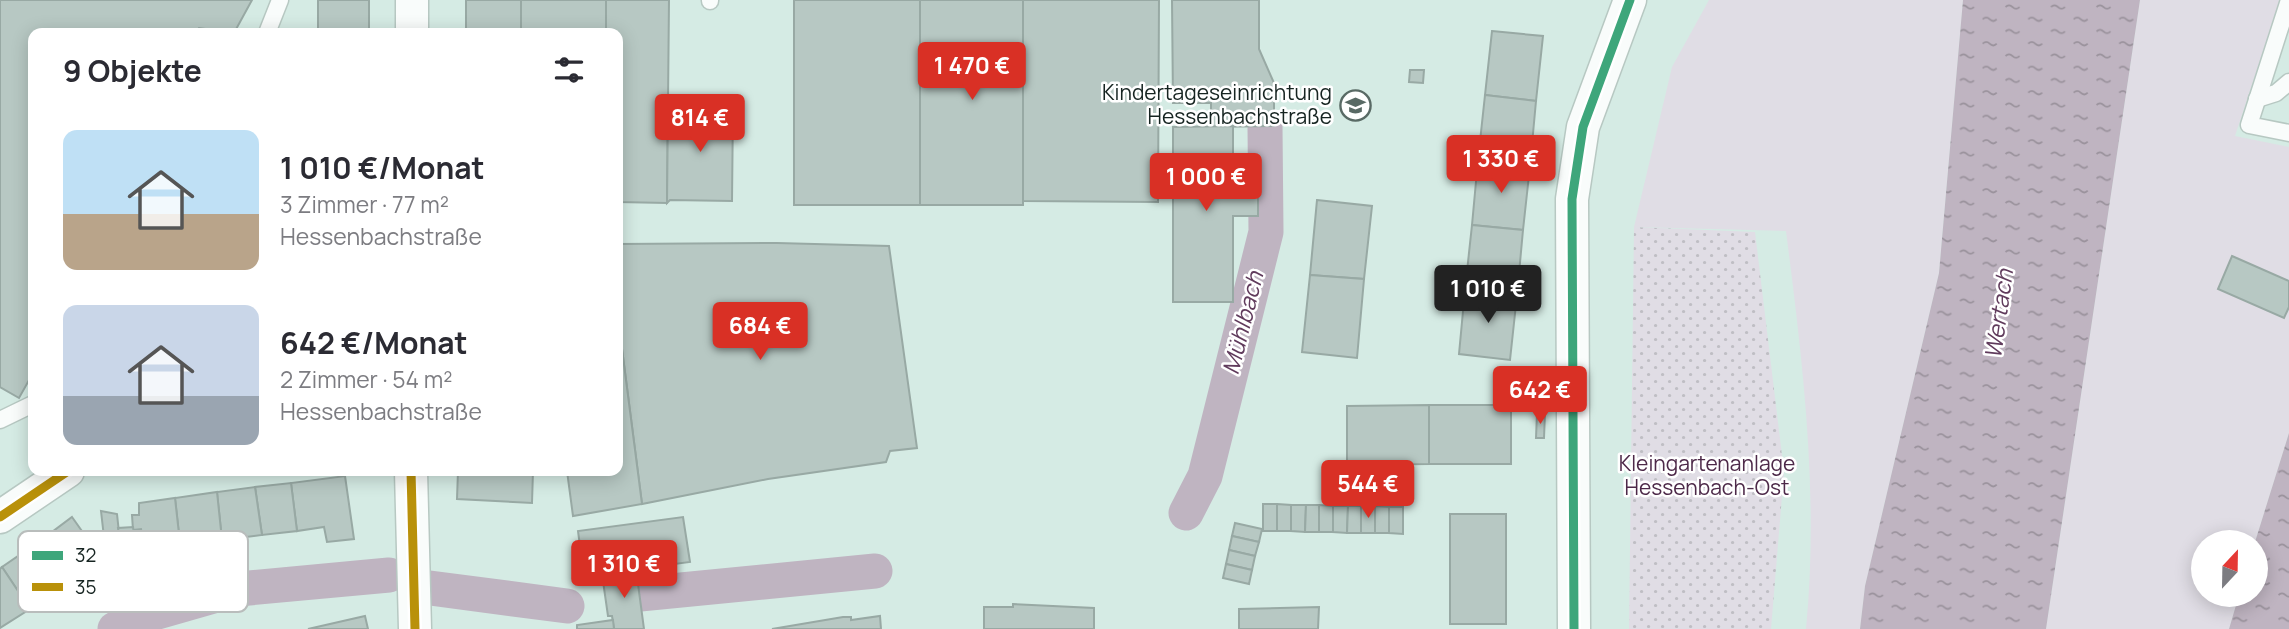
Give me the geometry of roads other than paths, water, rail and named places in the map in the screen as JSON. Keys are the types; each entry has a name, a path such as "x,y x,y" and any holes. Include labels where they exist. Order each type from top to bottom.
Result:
{"street":[{"path":"412,0 412,28"},
{"path":"1574,629 1572,199 1583,127 1630,0"},
{"path":"0,517 61,476"},
{"path":"411,476 415,629"}],"lane":[{"path":"269,28 280,0"},
{"path":"2289,0 2249,125 2289,133"},
{"path":"2257,99 2276,93 2289,82"},
{"path":"0,420 28,406"}],"water":[{"name":"Wertach","path":"1963,0 2140,0 2046,629 1860,629 1865,586 1939,273"},
{"path":"2289,433 2289,629 2229,629 2235,607 2268,607 2268,530 2259,530"}],"waterway":[{"name":"Mühlbach","path":"1186,513 1205,476 1266,232 1265,127"},
{"name":"Mühlbach","path":"640,594 875,571"},
{"name":"Mühlbach","path":"248,588 389,575"},
{"name":"Mühlbach","path":"430,588 567,606"},
{"name":"Mühlbach","path":"115,629 158,612"}],"place":[{"name":"Kindertageseinrichtung Hessenbachstraße","path":"1355,105"}],"park label":[{"name":"Kleingartenanlage Hessenbach-Ost","path":"1707,476"}]}
